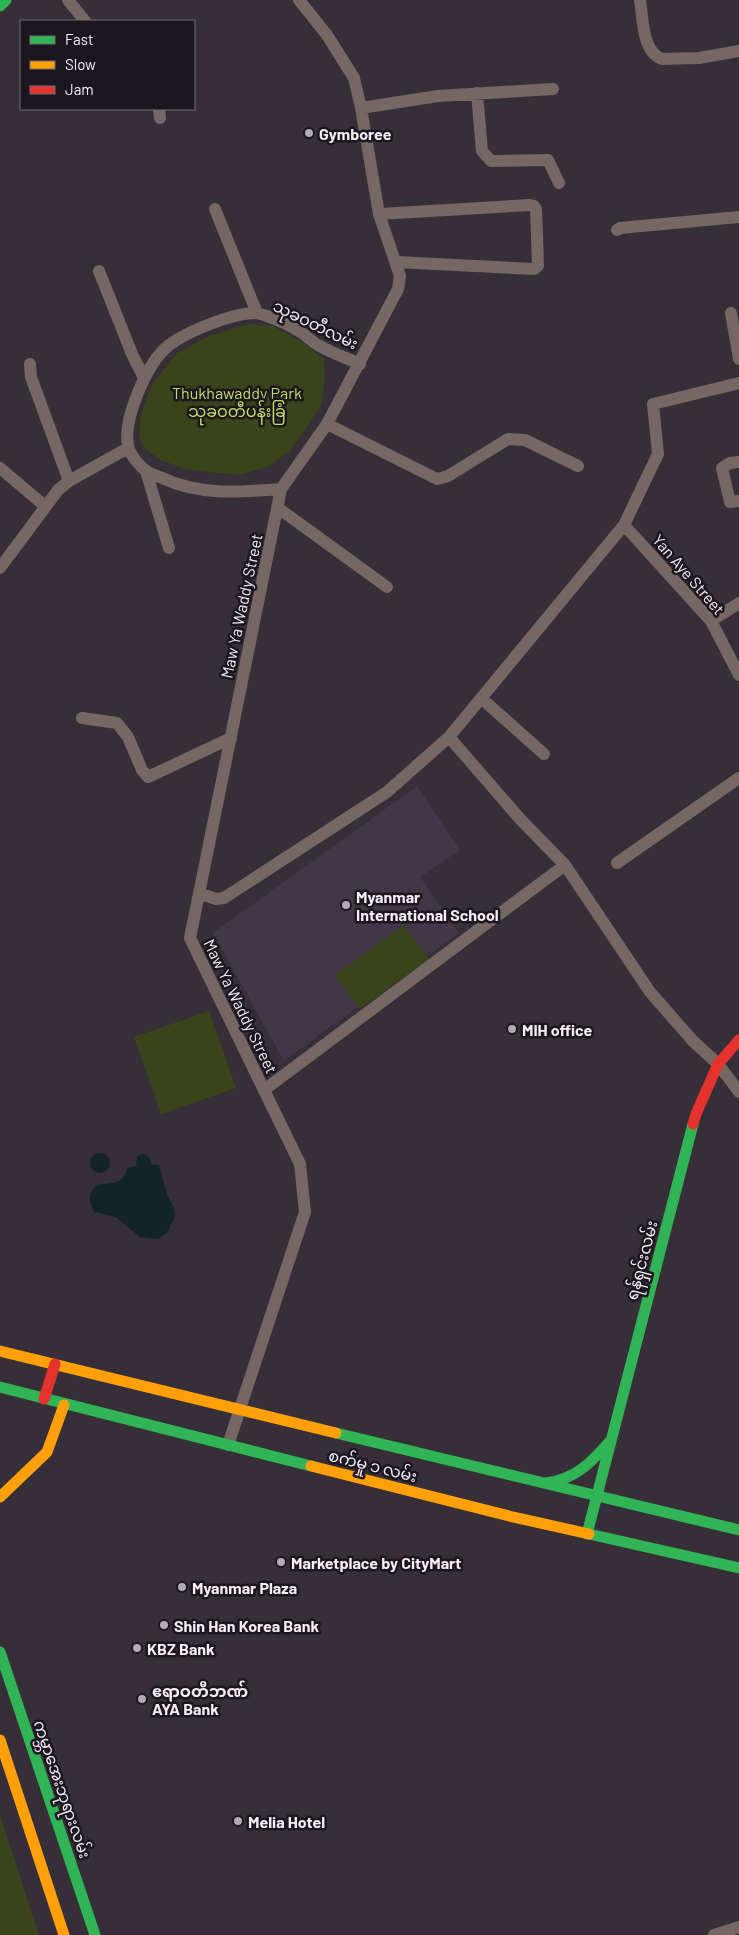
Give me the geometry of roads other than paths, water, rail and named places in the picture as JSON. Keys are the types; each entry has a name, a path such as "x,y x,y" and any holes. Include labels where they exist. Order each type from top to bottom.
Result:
{"main road":[{"path":"0,6 6,0"},
{"name":"ရန်ရှင်းလမ်း","path":"587,1534 696,1114 718,1064 739,1040"},
{"name":"စက်မှု ၁ လမ်း","path":"0,1351 240,1408 534,1483 739,1530"},
{"path":"44,1399 55,1364"},
{"name":"စက်မှု ၁ လမ်း","path":"0,1387 64,1405 587,1534 739,1568"},
{"path":"0,1496 4,1495 46,1452 64,1405"},
{"path":"534,1483 554,1483 574,1476 594,1461 611,1440"},
{"name":"ကမ္ဘာအေးဘုရားလမ်း","path":"0,1652 94,1935"},
{"path":"0,1740 64,1935"}],"street":[{"path":"68,0 84,20"},
{"path":"146,471 173,483 202,491 249,492 281,489 327,424 398,289 400,276 379,214 354,78 327,35 299,0"},
{"path":"640,0 646,36 651,52 657,57 662,59 699,58 739,51"},
{"path":"361,108 438,96 553,88"},
{"path":"477,93 482,151 491,161 548,160 559,183"},
{"path":"379,214 529,205 534,206 536,209 538,266 534,269 396,262"},
{"path":"215,209 257,313"},
{"path":"617,230 620,228 739,217"},
{"path":"99,271 132,354 144,378"},
{"name":"သုခဝတီလမ်း","path":"128,448 127,436 131,410 144,378 166,347 188,334 239,314 257,313 298,330 317,344 360,364"},
{"path":"730,313 739,359"},
{"path":"30,364 31,377 69,481"},
{"path":"199,893 216,899 224,898 387,792 449,736 624,525 658,454 653,404 739,383"},
{"path":"327,424 441,480 508,439 525,440 578,466"},
{"path":"0,568 58,490 69,481 128,448 146,471 169,548"},
{"path":"739,462 730,463 722,468 730,502 739,501"},
{"path":"0,468 45,506"},
{"name":"Maw Ya Waddy Street","path":"228,1445 305,1212 300,1164 190,938 281,489"},
{"path":"278,508 387,588"},
{"name":"Yan Aye Street","path":"624,525 711,621 739,675"},
{"path":"711,621 739,603"},
{"path":"481,698 544,754"},
{"path":"82,718 117,722 128,736 142,770 148,777 230,738"},
{"path":"449,736 521,820 565,865 650,992 693,1041 718,1064 739,1092"},
{"path":"617,863 739,778"},
{"path":"264,1090 565,865"},
{"path":"714,1935 739,1926"}],"place":[{"name":"Gymboree","path":"309,133"},
{"name":"Myanmar International School","path":"346,905"},
{"name":"MIH office","path":"512,1029"},
{"name":"Marketplace by CityMart","path":"281,1562"},
{"name":"Myanmar Plaza","path":"182,1587"},
{"name":"Shin Han Korea Bank","path":"164,1625"},
{"name":"KBZ Bank","path":"137,1648"},
{"name":"ဧရာဝတီဘဏ် AYA Bank","path":"142,1699"},
{"name":"Melia Hotel","path":"238,1821"}],"park label":[{"name":"Thukhawaddy Park သုခဝတီပန်းခြံ","path":"237,401"}]}
